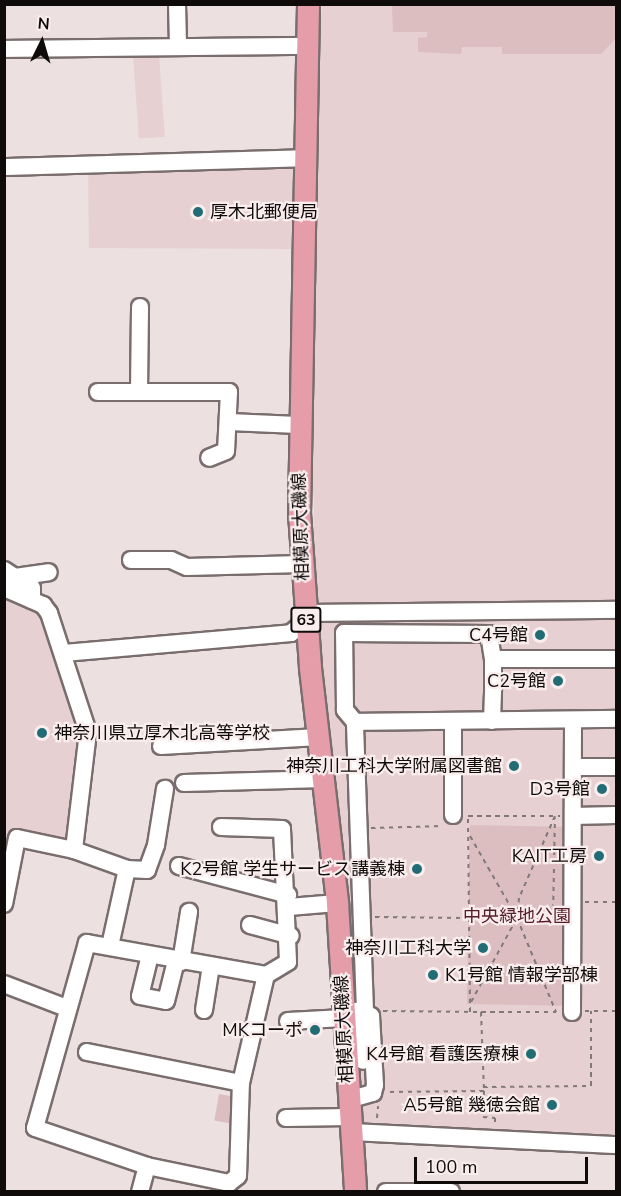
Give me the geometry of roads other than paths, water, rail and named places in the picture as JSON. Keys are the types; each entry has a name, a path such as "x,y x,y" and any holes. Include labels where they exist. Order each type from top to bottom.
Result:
{"main road":[{"name":"相模原大磯線","path":"308,4 298,425 302,564 306,621 337,903 353,1013 362,1106 355,1191"}],"street":[{"path":"177,4 178,46"},
{"path":"4,49 307,46"},
{"path":"4,167 303,158"},
{"path":"139,391 140,307"},
{"path":"98,392 223,389 230,398 226,451 209,458"},
{"path":"229,422 298,425"},
{"path":"131,560 171,560 187,571 228,571 302,564"},
{"path":"49,572 19,572 8,578 49,613 88,732 74,850"},
{"path":"64,653 291,633 315,613 616,610"},
{"path":"288,1021 353,1013 361,917 355,722 345,710 344,633 489,634 493,659 492,721"},
{"path":"493,659 616,658"},
{"path":"355,722 616,719"},
{"path":"564,1012 573,911 573,720"},
{"path":"453,721 453,815"},
{"path":"162,746 319,737"},
{"path":"573,767 616,767"},
{"path":"184,783 254,775 324,779"},
{"path":"4,904 10,854 17,838 74,850 127,869 147,870 165,789"},
{"path":"573,816 616,815"},
{"path":"221,827 282,829 291,936 288,962 266,975 87,943 35,1128 213,1186 229,1183 238,1176 241,1083 266,975"},
{"path":"179,866 289,901 337,903"},
{"path":"110,946 127,869"},
{"path":"150,955 140,996 166,1001 179,961 189,912"},
{"path":"250,925 291,936"},
{"path":"204,1010 211,966"},
{"path":"4,984 67,1008"},
{"path":"87,1052 241,1083"},
{"path":"286,1118 362,1106 375,1133 616,1144"},
{"path":"140,1191 147,1166"},
{"path":"386,1191 451,1191"}],"place":[{"name":"厚木北郵便局","path":"198,212"},
{"name":"C4号館","path":"540,635"},
{"name":"C2号館","path":"558,681"},
{"name":"神奈川県立厚木北高等学校","path":"42,733"},
{"name":"神奈川工科大学附属図書館","path":"514,766"},
{"name":"D3号館","path":"602,789"},
{"name":"KAIT工房","path":"599,856"},
{"name":"K2号館 学生サービス講義棟","path":"417,869"},
{"name":"神奈川工科大学","path":"483,948"},
{"name":"K1号館 情報学部棟","path":"433,975"},
{"name":"MKコーポ","path":"315,1030"},
{"name":"K4号館 看護医療棟","path":"531,1054"},
{"name":"A5号館 幾徳会館","path":"552,1105"}],"park label":[{"name":"中央緑地公園","path":"517,916"}]}
